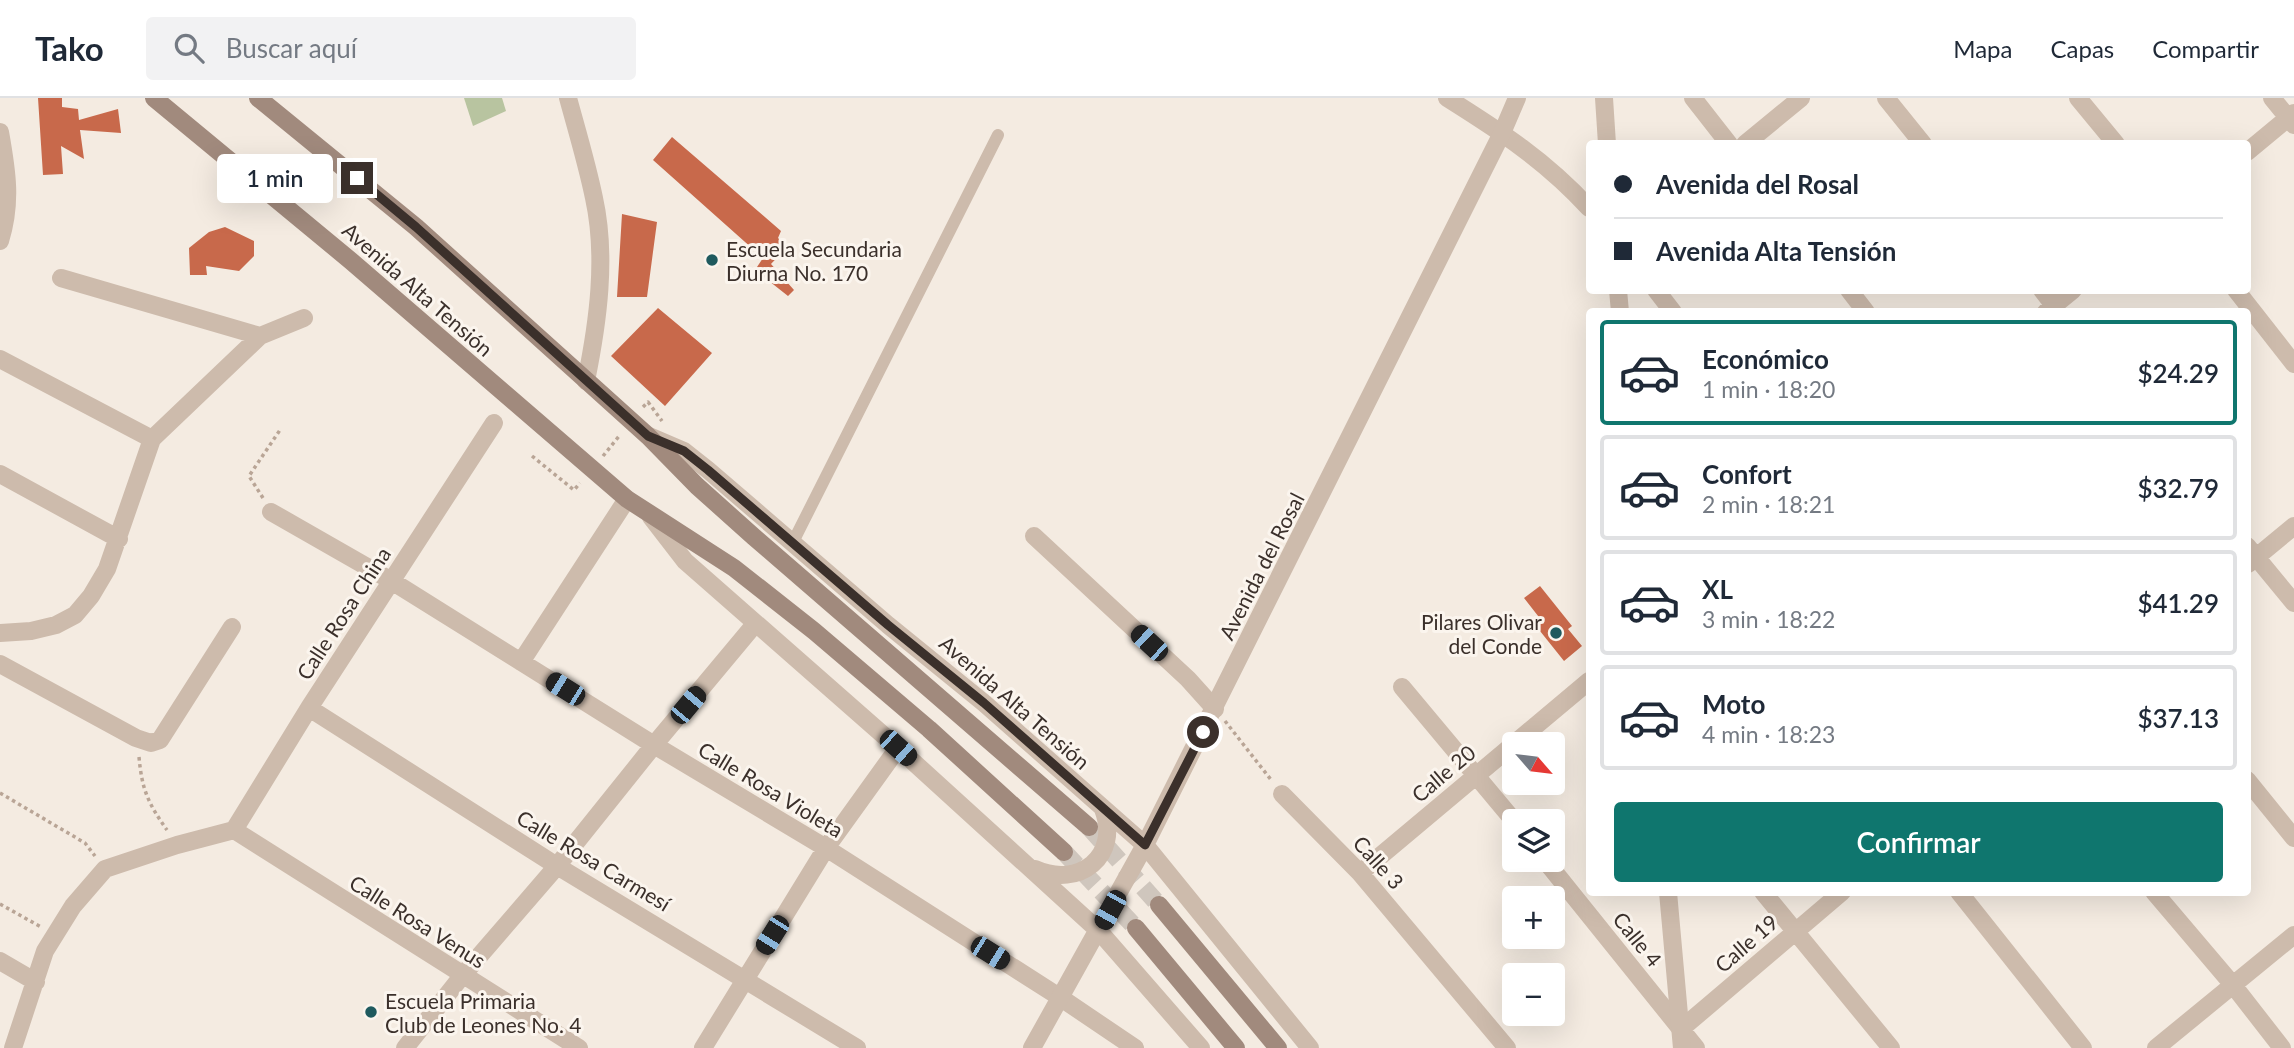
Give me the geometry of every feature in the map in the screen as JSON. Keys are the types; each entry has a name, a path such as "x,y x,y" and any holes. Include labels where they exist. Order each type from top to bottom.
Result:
{"main road":[{"name":"Avenida Alta Tensión","path":"154,98 351,261 628,499 651,517 734,568 814,631 929,729 1064,852"},
{"name":"Avenida Alta Tensión","path":"258,98 416,227 648,436 735,520 1088,827"},
{"path":"1159,905 1278,1048"},
{"path":"1136,928 1236,1048"}],"street":[{"path":"568,98 595,199 600,249 595,340 586,381"},
{"path":"1447,98 1529,150 1566,182 1586,205"},
{"name":"Avenida del Rosal","path":"1032,1048 1099,931 1215,709 1503,132 1517,98"},
{"path":"1604,98 1607,140"},
{"path":"1693,98 1726,140"},
{"path":"1750,140 1801,98"},
{"path":"1885,98 1920,140"},
{"path":"2078,98 2113,140"},
{"path":"2251,149 2292,119 2272,98"},
{"path":"0,132 8,182 5,225 0,242"},
{"path":"61,278 260,336"},
{"path":"1659,294 1670,308"},
{"path":"1852,294 1863,308"},
{"path":"2054,308 2069,294"},
{"path":"2239,294 2250,308"},
{"path":"2251,309 2294,364"},
{"path":"0,633 31,631 56,625 75,615 91,596 107,569 119,539 134,484 152,439 260,336 304,318"},
{"path":"0,359 152,439"},
{"name":"Calle Rosa China","path":"234,830 390,580 494,423"},
{"name":"Avenida Alta Tensión","path":"648,436 684,451 984,703 1145,845 1310,1048"},
{"path":"0,474 119,539"},
{"path":"521,662 628,499"},
{"name":"Calle Rosa Violeta","path":"271,512 390,580 654,745 826,848 1135,1048"},
{"name":"Avenida Alta Tensión","path":"651,517 685,561 898,748 1099,931 1201,1048"},
{"path":"2251,555 2294,526"},
{"path":"1034,536 1188,679 1215,709"},
{"path":"2251,557 2294,603"},
{"path":"405,1048 755,624"},
{"path":"0,664 136,738 151,743 160,740 232,627"},
{"name":"Calle 20","path":"1360,873 1586,683"},
{"path":"1402,687 1504,809"},
{"name":"Calle Rosa Carmesí","path":"309,708 557,866 858,1048"},
{"path":"703,1048 826,848 898,748"},
{"path":"2251,785 2294,838"},
{"name":"Calle 3","path":"1282,794 1360,873 1507,1048"},
{"path":"1029,866 1059,876 1076,874 1090,866 1101,853 1108,838 1108,821 1103,809"},
{"path":"13,1048 45,951 73,906 105,869 177,845 234,830"},
{"name":"Calle Rosa Venus","path":"234,830 579,1048"},
{"name":"Calle 4","path":"1554,872 1696,1048"},
{"path":"1668,896 1682,1048"},
{"path":"1766,896 1891,1048"},
{"name":"Calle 19","path":"1681,1029 1837,896"},
{"path":"1962,896 2083,1048"},
{"path":"2157,896 2282,1048"},
{"path":"2156,1048 2294,935"},
{"path":"0,961 36,982"}],"lane":[{"path":"793,542 998,135"}],"path":[{"path":"640,412 648,402"},
{"path":"271,512 249,476 280,430"},
{"path":"598,461 623,431"},
{"path":"532,456 574,490 582,480"},
{"path":"1215,709 1282,794"},
{"path":"136,738 142,785 151,807 177,845"},
{"path":"0,793 85,843 105,869"},
{"path":"0,904 55,934"}],"green space":[{"path":"464,98 502,98 506,111 473,126"}],"building":[{"path":"38,98 62,98 62,107 78,109 79,120 118,109 121,133 80,130 84,159 61,146 63,174 43,175"},
{"path":"672,137 781,231 778,238 787,247 771,264 794,290 788,296 755,270 763,258 653,160"},
{"path":"622,214 657,222 647,297 617,297"},
{"path":"225,227 254,241 254,256 239,271 206,266 207,275 190,275 189,248 209,232"},
{"path":"658,308 712,353 665,406 611,356"},
{"name":"Pilares Olivar del Conde","path":"1540,586 1572,626 1568,629 1582,646 1564,661 1536,626 1542,621 1524,598"}],"tunnel":[{"path":"1089,827 1159,905"},
{"path":"1064,852 1136,928"}],"place":[{"name":"Escuela Secundaria Diurna No. 170","path":"712,260"},
{"name":"Pilares Olivar del Conde","path":"1556,633"},
{"name":"Escuela Primaria Club de Leones No. 4","path":"371,1012"}],"route":[{"path":"357,178 416,227 648,436 684,451 708,470 888,625 984,703 1145,845 1203,732"}]}
